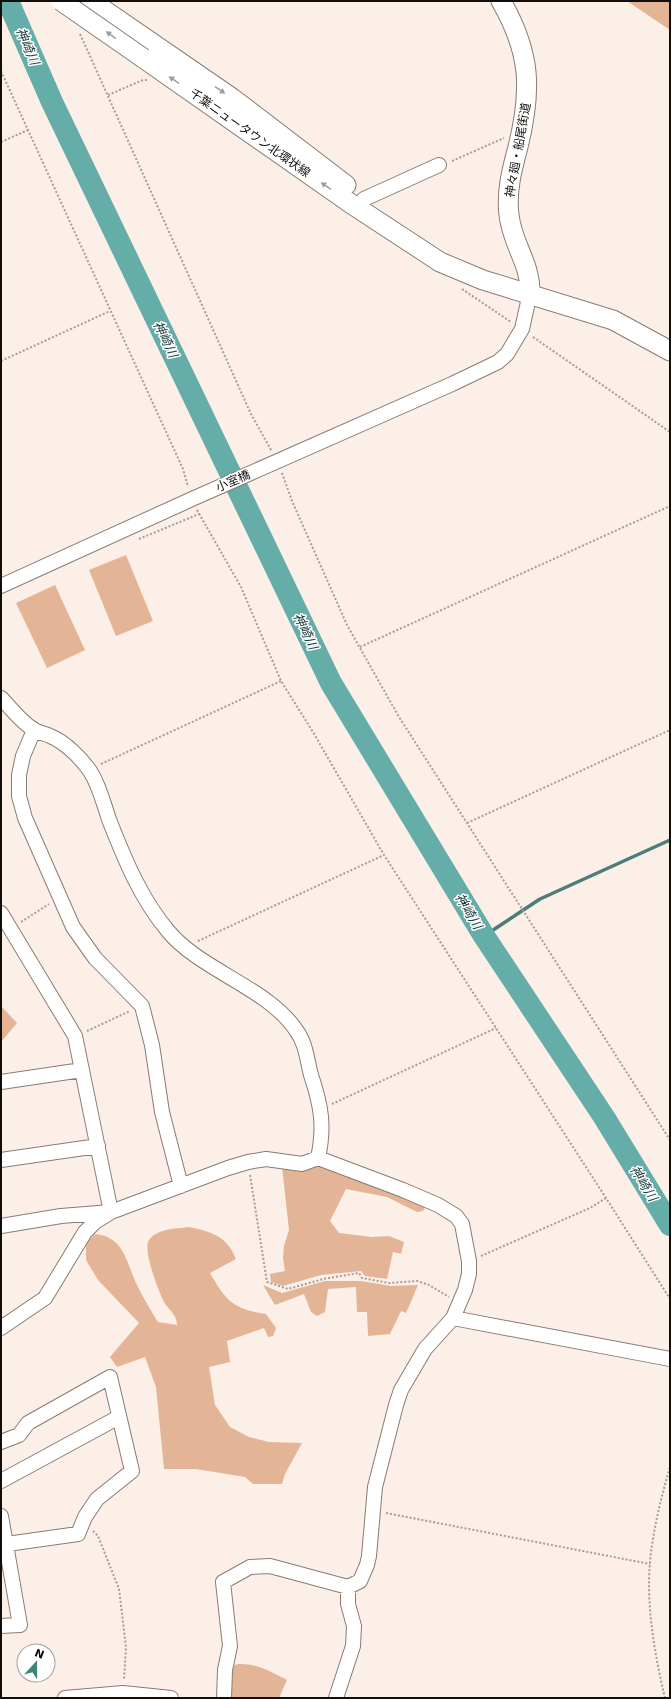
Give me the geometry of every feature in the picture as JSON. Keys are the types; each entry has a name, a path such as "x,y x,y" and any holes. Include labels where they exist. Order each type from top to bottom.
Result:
{"main road":[{"name":"千葉ニュータウン北環状線","path":"61,1 232,98 364,199 440,262"},
{"name":"千葉ニュータウン北環状線","path":"92,1 148,51 350,203 440,262 483,280 530,293"},
{"name":"神々廻・船尾街道","path":"501,1 518,35 525,57 528,82 522,130 508,192 509,216 517,246 530,279 530,293"},
{"path":"530,293 613,320 670,351"}],"street":[{"path":"364,199 439,165"},
{"name":"小室橋","path":"1,586 498,362 507,354 522,329 530,293"},
{"path":"1,698 26,724 34,730 51,736 69,748 94,776 110,822 135,880 153,912 168,932 184,947 266,1001 285,1016 296,1029 303,1042 322,1108 321,1146 318,1158"},
{"path":"34,730 23,756 19,775 19,796 25,818 73,927 95,958 142,1006 152,1045 162,1112 181,1186"},
{"path":"1,913 12,929 74,1036 111,1212"},
{"path":"1,1082 82,1070"},
{"path":"1,1160 98,1146"},
{"path":"1,1328 45,1298 85,1232 95,1222 111,1212 228,1168 248,1162 266,1159 302,1164 318,1158 403,1190 438,1205 456,1216 462,1224 469,1261 469,1274 460,1303 452,1318 425,1348 401,1390 375,1487 367,1565 360,1581 348,1587 270,1566 250,1567 223,1582 230,1646 225,1670 224,1698"},
{"path":"1,1226 61,1216 111,1212"},
{"path":"452,1318 670,1359"},
{"path":"1,1442 19,1435 28,1423 110,1377 132,1471 97,1499 83,1522 78,1534 7,1544"},
{"path":"1,1481 119,1417"},
{"path":"1,1516 20,1625 1,1626"},
{"path":"336,1698 353,1646 354,1626 348,1604 348,1587"},
{"path":"65,1698 123,1693 171,1698"}],"path":[{"path":"79,32 251,414 276,463 347,625 399,717 670,1140"},
{"path":"1,71 183,469 192,499 241,587 281,681 313,732 384,855 670,1299"},
{"path":"1,142 28,130"},
{"path":"439,165 440,166 522,130"},
{"path":"1,361 110,311"},
{"path":"359,647 670,506"},
{"path":"89,769 281,681"},
{"path":"467,823 670,730"},
{"path":"184,947 384,855"},
{"path":"12,929 59,897"},
{"path":"74,1036 142,1006"},
{"path":"322,1108 496,1028"},
{"path":"248,1162 267,1282 288,1289 323,1279 359,1273 362,1278 389,1283 417,1281 429,1285 460,1303"},
{"path":"469,1261 590,1208 606,1198"},
{"path":"665,1698 656,1660 651,1618 650,1564 656,1521 670,1467"},
{"path":"372,1511 650,1564"},
{"path":"83,1522 98,1536 119,1589 126,1647 123,1693"}],"shaded area":[{"path":"627,1 670,1 670,30"},
{"path":"126,555 153,621 116,636 89,570"},
{"path":"55,585 85,650 47,668 16,603"},
{"path":"1,1006 17,1023 1,1042"},
{"path":"318,1165 428,1202 423,1211 417,1212 387,1197 346,1189 330,1221 339,1233 372,1237 389,1236 404,1242 401,1254 393,1252 387,1279 365,1276 361,1271 321,1275 283,1286 271,1282 270,1274 285,1271 283,1258 284,1246 289,1230 282,1166"},
{"path":"189,1227 212,1233 228,1245 236,1259 210,1273 221,1291 232,1302 246,1309 266,1314 276,1328 273,1336 268,1337 264,1328 227,1341 230,1362 209,1367 215,1405 230,1427 249,1437 269,1442 302,1443 285,1474 282,1484 253,1484 245,1477 196,1469 164,1469 156,1387 145,1357 117,1367 110,1357 139,1323 98,1280 86,1260 86,1243 95,1234 105,1236 118,1245 123,1251 141,1293 158,1322 177,1325 176,1318 164,1302 155,1280 149,1261 147,1245 149,1240 157,1233"},
{"path":"325,1281 361,1281 391,1286 418,1285 406,1313 401,1311 390,1334 368,1336 367,1312 357,1312 356,1287 328,1289 325,1312 317,1316 311,1312 304,1294 275,1305 263,1285 282,1293"},
{"path":"238,1664 258,1667 287,1680 279,1698 231,1698 230,1667"}],"waterway":[{"name":"神崎川","path":"8,1 52,102 331,683 484,936 604,1117 670,1225"},
{"path":"484,936 540,899 670,840"}]}
